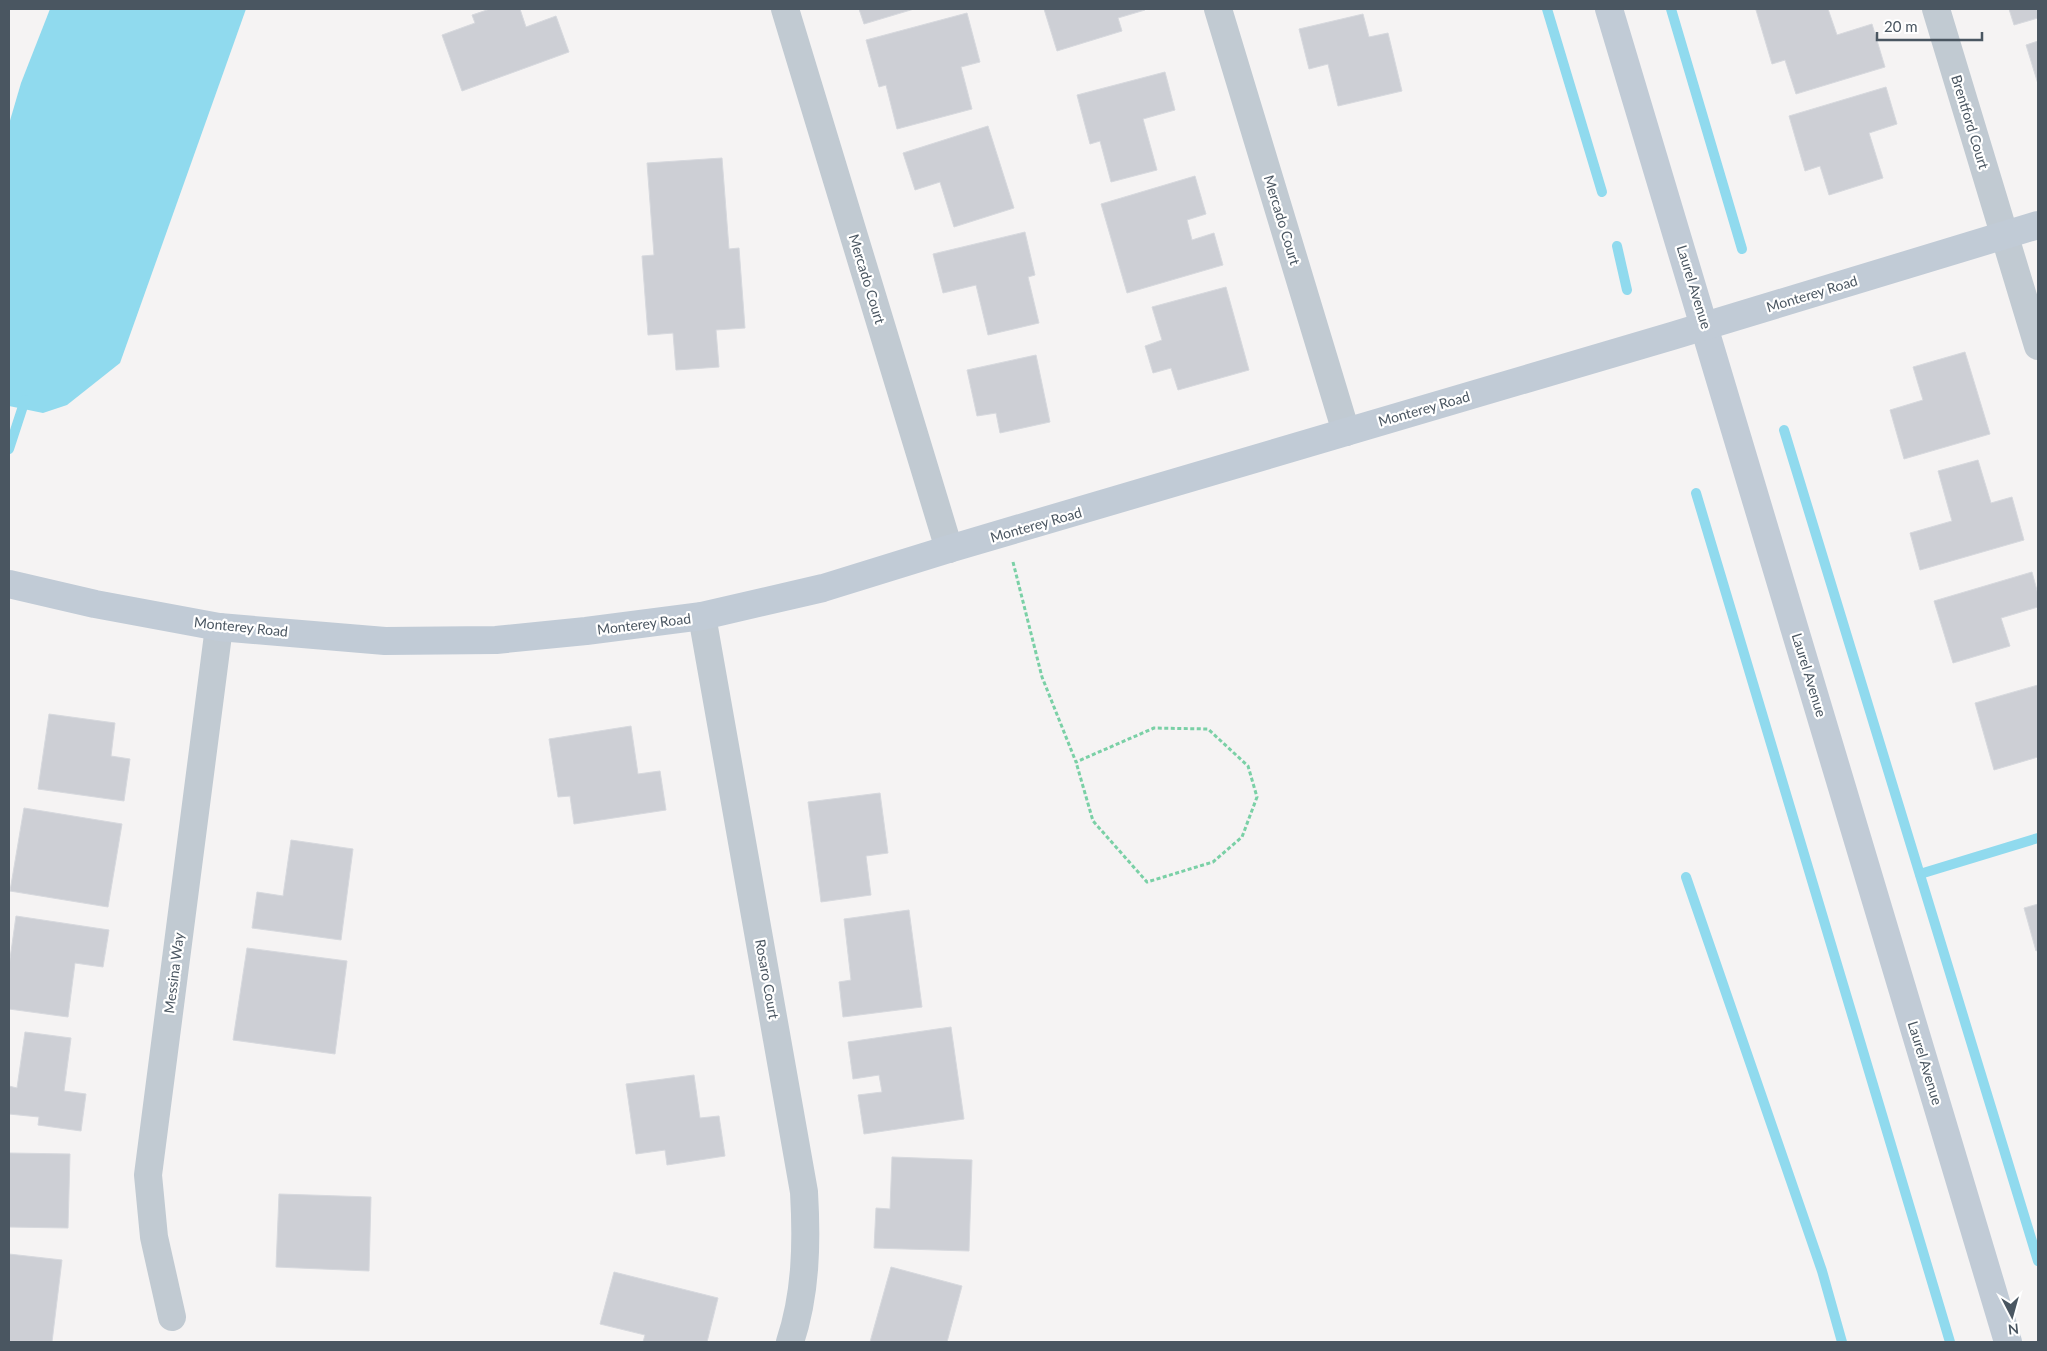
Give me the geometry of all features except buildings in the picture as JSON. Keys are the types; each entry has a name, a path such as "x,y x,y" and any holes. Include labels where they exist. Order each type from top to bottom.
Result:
{"street":[{"name":"Mercado Court","path":"785,9 949,549"},
{"name":"Mercado Court","path":"1218,9 1346,432"},
{"name":"Laurel Avenue","path":"1609,9 2008,1342"},
{"name":"Brentford Court","path":"1936,9 2038,346"},
{"name":"Monterey Road","path":"9,584 95,604 219,627 385,641 496,640 702,616 823,588 2038,225"},
{"name":"Rosaro Court","path":"702,616 804,1192 806,1224 802,1288 790,1342"},
{"name":"Messina Way","path":"172,1318 154,1237 148,1175 219,627"}],"path":[{"path":"1006,534 1042,677 1076,762 1093,821 1147,882 1213,862 1242,837 1257,797 1248,766 1208,729 1154,728 1076,762"}],"water":[{"path":"50,9 246,9 120,363 67,405 43,413 9,406 9,124 21,83"}],"waterway":[{"path":"1547,9 1602,192"},
{"path":"1671,9 1742,249"},
{"path":"1617,246 1627,290"},
{"path":"9,449 25,400"},
{"path":"1784,430 2038,1261"},
{"path":"1696,493 1950,1342"},
{"path":"1920,874 2038,838"},
{"path":"1686,877 1822,1271 1842,1342"}]}
